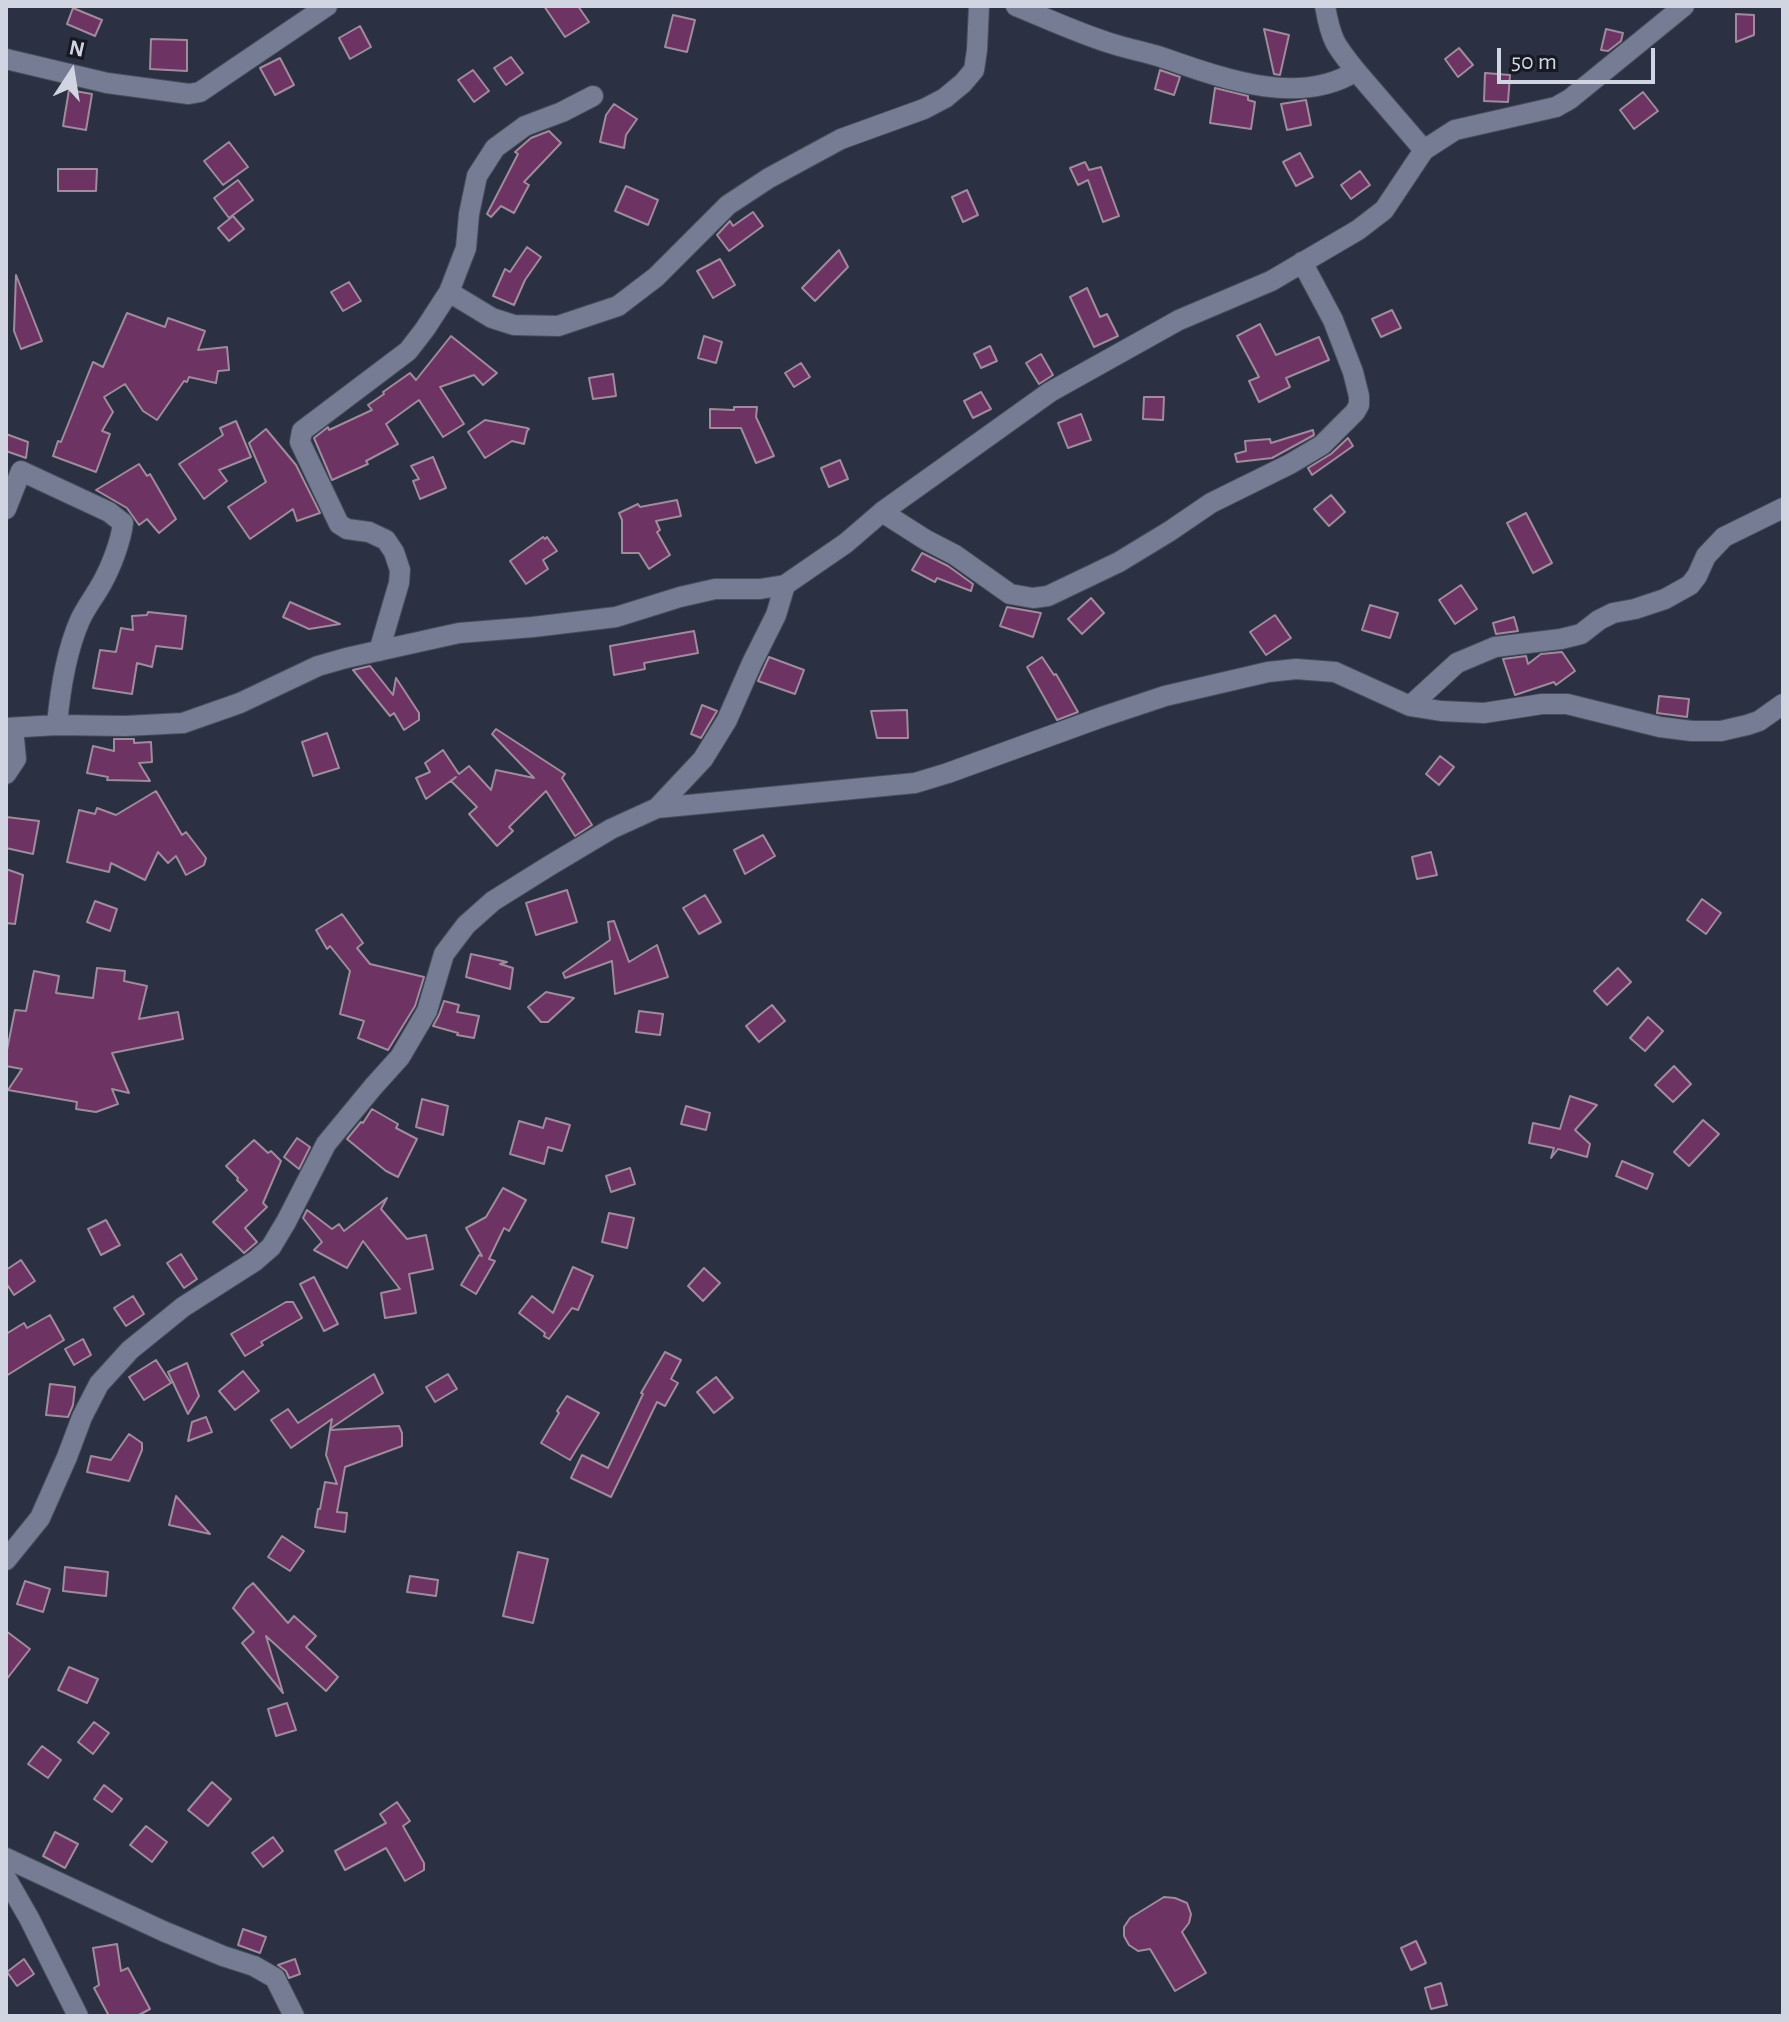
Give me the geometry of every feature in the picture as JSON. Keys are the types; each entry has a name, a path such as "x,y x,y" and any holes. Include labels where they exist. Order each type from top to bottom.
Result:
{"street":[{"path":"6,59 107,83 189,94 200,92 327,6"},
{"path":"449,292 492,318 514,325 558,326 618,306 656,277 728,205 769,178 841,139 924,109 945,98 974,70 979,6"},
{"path":"1016,6 1112,44 1275,88 1311,87 1347,77 1356,71"},
{"path":"1325,6 1330,34 1337,48 1424,150"},
{"path":"6,774 16,759 9,728 183,723 240,703 318,666 346,658 459,633 616,617 715,589 760,589 785,585 1050,392 1179,320 1271,281 1358,230 1384,210 1424,150 1455,130 1556,107 1684,6"},
{"path":"379,651 399,583 400,570 394,552 386,540 339,524 300,442 302,431 408,351 449,292 466,248 477,176 495,148 525,126 593,96"},
{"path":"882,512 955,555 1010,594 1033,598 1048,596 1119,562 1211,503 1322,445 1355,412 1359,396 1333,320 1302,262"},
{"path":"6,509 21,471 109,512 123,523 108,570 79,622 57,725"},
{"path":"1410,706 1457,663 1482,652 1495,647 1581,634 1613,613 1665,599 1690,585 1706,556 1724,537 1783,508"},
{"path":"657,808 703,759 727,720 776,615 785,585"},
{"path":"6,1560 40,1518 99,1384 130,1350 172,1316 271,1247 326,1144 400,1057 427,1011 444,954 466,925 493,901 611,829 657,808 915,783 1165,696 1268,672 1296,669 1335,672 1410,706 1441,711 1484,713 1542,704 1567,704 1660,727 1692,731 1721,731 1747,725 1759,721 1783,704"},
{"path":"6,1858 163,1931 254,1966 275,1978 294,2016"},
{"path":"6,1878 78,2016"}],"building":[{"path":"544,6 578,6 589,22 565,37"},
{"path":"73,8 102,20 95,36 67,24"},
{"path":"1736,14 1754,15 1754,35 1736,42"},
{"path":"673,15 695,20 687,52 665,47"},
{"path":"360,26 371,47 350,59 339,38"},
{"path":"1264,29 1289,35 1280,75 1274,74"},
{"path":"1606,29 1623,33 1621,41 1608,51 1601,50"},
{"path":"151,39 187,40 187,71 150,69"},
{"path":"1459,48 1473,65 1458,77 1445,59"},
{"path":"511,57 523,73 506,85 494,68"},
{"path":"280,58 294,85 275,95 260,68"},
{"path":"473,70 489,91 474,102 458,80"},
{"path":"1160,70 1180,77 1174,95 1155,89"},
{"path":"1485,73 1510,75 1508,102 1484,101"},
{"path":"1215,88 1248,96 1248,100 1255,102 1251,129 1210,123"},
{"path":"69,90 92,94 86,130 63,126"},
{"path":"1643,92 1658,111 1634,129 1620,110"},
{"path":"1306,100 1311,125 1287,130 1281,104"},
{"path":"614,104 637,119 626,135 624,148 600,142 606,115"},
{"path":"549,131 561,143 524,182 529,185 514,213 501,206 491,217 487,214 518,154 515,152 531,138"},
{"path":"229,142 248,167 223,185 204,161"},
{"path":"1300,153 1313,177 1296,186 1283,162"},
{"path":"1085,162 1089,170 1101,167 1119,216 1103,222 1088,180 1078,185 1070,168"},
{"path":"58,169 97,169 96,191 58,191"},
{"path":"1360,171 1370,185 1351,199 1341,185"},
{"path":"238,180 253,200 229,218 214,198"},
{"path":"626,186 658,200 648,225 615,211"},
{"path":"967,190 978,215 963,222 952,197"},
{"path":"753,212 763,226 729,251 717,235 730,221 733,226"},
{"path":"233,216 244,229 229,241 218,228"},
{"path":"527,247 541,257 525,280 514,305 493,296 505,269 510,272"},
{"path":"839,250 848,267 815,301 802,288"},
{"path":"720,259 735,285 713,298 697,271"},
{"path":"16,275 42,341 21,349 14,331"},
{"path":"349,282 361,301 343,311 331,292"},
{"path":"1087,288 1100,317 1107,314 1118,336 1094,347 1070,297"},
{"path":"1392,310 1401,328 1381,337 1372,319"},
{"path":"127,313 165,327 168,318 205,331 198,350 227,347 229,370 218,371 216,383 189,377 157,420 143,411 125,384 104,397 113,412 102,431 110,434 96,472 53,456 93,362 103,367"},
{"path":"1260,324 1276,355 1319,337 1329,360 1286,378 1290,387 1259,402 1249,381 1259,377 1237,336"},
{"path":"451,336 497,373 483,385 474,375 440,387 464,424 443,437 419,400 386,424 398,444 366,461 368,464 332,480 314,438 328,427 329,430 372,410 368,405 410,373 416,380"},
{"path":"704,336 722,342 716,363 698,358"},
{"path":"990,346 997,361 981,368 974,354"},
{"path":"1041,354 1053,375 1039,384 1026,363"},
{"path":"801,363 810,377 794,387 785,373"},
{"path":"613,374 616,396 593,399 589,378"},
{"path":"981,392 991,409 973,418 964,401"},
{"path":"1144,397 1164,397 1163,420 1143,419"},
{"path":"734,407 757,407 756,417 774,456 756,463 741,428 710,428 710,409 734,410"},
{"path":"1081,414 1091,440 1068,448 1058,423"},
{"path":"485,420 529,429 524,444 512,441 485,458 468,432"},
{"path":"236,421 251,457 219,470 227,481 204,499 179,464 223,435 220,428"},
{"path":"266,429 296,465 320,513 297,521 293,509 250,539 228,507 266,482 249,443"},
{"path":"1313,430 1314,435 1272,458 1237,462 1235,454 1246,451 1245,441 1270,439 1271,443"},
{"path":"6,434 28,442 26,458 6,451"},
{"path":"1348,438 1353,446 1312,475 1308,468 1331,454"},
{"path":"433,457 446,488 420,499 413,481 419,479 411,466"},
{"path":"840,460 848,479 829,487 821,468"},
{"path":"139,464 147,476 150,474 176,519 159,533 147,519 139,525 127,508 96,490"},
{"path":"1331,495 1345,512 1329,526 1314,509"},
{"path":"677,500 681,516 656,521 660,530 657,532 670,555 649,569 639,553 622,553 622,520 619,513 638,504 640,507"},
{"path":"1526,513 1552,563 1533,573 1507,523"},
{"path":"547,537 557,551 543,560 548,569 526,584 510,561"},
{"path":"922,553 973,584 971,591 937,578 935,582 912,570"},
{"path":"1461,585 1477,609 1455,624 1439,600"},
{"path":"1091,598 1104,613 1082,634 1068,619"},
{"path":"290,602 340,624 309,629 283,617"},
{"path":"1370,605 1398,613 1390,638 1362,630"},
{"path":"1007,607 1041,613 1033,637 1000,626"},
{"path":"148,612 186,616 182,649 156,646 152,667 137,663 132,694 93,688 100,650 116,652 121,628 133,630 132,616 147,615"},
{"path":"1275,615 1291,638 1266,655 1250,632"},
{"path":"1514,617 1518,631 1496,634 1493,623"},
{"path":"694,631 698,653 644,663 645,669 614,675 610,646"},
{"path":"1562,652 1575,671 1556,685 1554,682 1515,695 1503,659 1526,656 1528,664 1541,654"},
{"path":"769,657 804,670 795,694 758,681"},
{"path":"1042,657 1056,674 1078,712 1057,720 1027,667"},
{"path":"370,666 393,695 396,678 419,713 419,720 404,730 394,713 390,716 353,670"},
{"path":"1659,696 1689,699 1687,717 1657,713"},
{"path":"702,705 717,711 701,738 691,734"},
{"path":"907,710 908,738 877,738 871,711"},
{"path":"496,729 565,774 562,778 592,825 575,836 546,791 509,827 513,831 497,846 469,814 477,807 451,781 456,777 426,799 416,778 430,772 425,763 443,750 459,774 469,766 491,790 496,770 534,778 492,734"},
{"path":"327,733 339,768 313,776 302,742"},
{"path":"114,739 151,742 152,762 139,763 150,781 107,780 108,777 87,773 93,746 114,751"},
{"path":"1440,756 1454,767 1439,785 1426,774"},
{"path":"156,791 182,835 186,832 206,858 204,865 186,875 176,856 168,863 158,852 145,880 111,863 109,872 67,862 79,810 95,814 97,808 116,815"},
{"path":"6,817 39,821 33,854 6,848"},
{"path":"763,835 775,856 745,874 734,850"},
{"path":"1431,852 1437,875 1417,879 1412,857"},
{"path":"6,869 23,875 15,924 6,923"},
{"path":"567,890 577,922 536,935 526,903"},
{"path":"705,895 721,922 699,934 683,908"},
{"path":"1702,899 1721,913 1706,934 1687,920"},
{"path":"95,901 117,909 110,931 87,922"},
{"path":"342,914 363,943 357,948 370,964 424,977 415,1006 388,1050 358,1038 364,1021 340,1014 350,971 330,946 327,949 316,930"},
{"path":"614,921 629,962 657,945 668,977 615,994 612,961 565,978 563,973 610,940 608,922"},
{"path":"471,954 507,962 500,964 513,968 510,989 466,977"},
{"path":"97,968 125,971 124,981 147,986 139,1019 178,1012 183,1039 112,1053 129,1093 112,1089 118,1104 96,1112 76,1109 77,1102 8,1090 22,1069 6,1066 15,1010 26,1011 34,971 59,976 56,993 93,998"},
{"path":"1618,968 1631,982 1607,1005 1594,991"},
{"path":"546,992 574,998 548,1022 541,1022 528,1007"},
{"path":"444,1001 459,1005 457,1012 479,1016 474,1038 433,1026"},
{"path":"772,1005 785,1021 759,1042 746,1026"},
{"path":"639,1011 663,1014 660,1035 636,1032"},
{"path":"1648,1017 1663,1031 1645,1051 1630,1038"},
{"path":"1674,1066 1691,1084 1673,1102 1655,1085"},
{"path":"1570,1096 1597,1105 1575,1130 1590,1144 1587,1157 1558,1149 1551,1158 1554,1148 1529,1143 1533,1123 1560,1129"},
{"path":"422,1099 448,1106 443,1135 416,1127"},
{"path":"686,1106 710,1113 706,1130 681,1124"},
{"path":"372,1109 398,1124 396,1128 417,1139 398,1177 347,1139"},
{"path":"546,1118 570,1125 562,1151 548,1147 544,1164 510,1154 519,1121 543,1128"},
{"path":"1703,1120 1719,1134 1689,1166 1674,1152"},
{"path":"297,1138 310,1147 299,1169 284,1157"},
{"path":"254,1140 281,1161 263,1203 267,1207 245,1228 257,1242 244,1253 213,1222 247,1190 226,1166"},
{"path":"1622,1161 1653,1174 1647,1189 1616,1176"},
{"path":"630,1168 635,1184 611,1192 606,1176"},
{"path":"503,1188 526,1200 509,1231 504,1228 489,1259 495,1261 476,1294 461,1285 479,1255 482,1256 466,1228 486,1217"},
{"path":"387,1198 381,1209 407,1239 426,1235 433,1269 409,1274 416,1313 385,1318 381,1293 400,1289 363,1241 347,1268 314,1250 322,1242 303,1218 307,1210 332,1229 339,1224 344,1231"},
{"path":"609,1213 634,1218 627,1248 602,1242"},
{"path":"106,1220 120,1245 101,1255 88,1229"},
{"path":"181,1254 197,1279 184,1288 167,1263"},
{"path":"21,1260 35,1281 14,1295 6,1283 6,1270"},
{"path":"573,1267 593,1276 578,1310 572,1308 549,1339 519,1313 532,1296 553,1313"},
{"path":"704,1268 720,1283 703,1301 688,1286"},
{"path":"314,1277 338,1324 324,1331 300,1284"},
{"path":"133,1296 144,1314 126,1326 114,1308"},
{"path":"286,1302 293,1302 302,1318 261,1342 263,1345 245,1356 231,1334"},
{"path":"50,1315 64,1340 6,1376 6,1334 24,1323 27,1328"},
{"path":"83,1339 91,1355 74,1365 65,1349"},
{"path":"665,1352 681,1360 671,1379 678,1383 665,1406 657,1402 611,1497 571,1478 582,1455 608,1468 641,1393"},
{"path":"156,1360 171,1383 144,1400 129,1377"},
{"path":"187,1363 199,1396 188,1414 168,1372"},
{"path":"243,1371 259,1391 235,1410 219,1391"},
{"path":"374,1374 383,1393 330,1429 332,1419 291,1448 271,1420 288,1409 298,1423"},
{"path":"448,1374 457,1389 435,1402 426,1387"},
{"path":"716,1377 733,1398 714,1413 697,1392"},
{"path":"50,1384 75,1387 68,1417 46,1415"},
{"path":"567,1396 599,1413 570,1460 541,1443"},
{"path":"206,1417 212,1432 188,1441 192,1422"},
{"path":"399,1426 402,1446 345,1467 337,1512 347,1513 345,1532 315,1527 325,1482 337,1484 326,1455 330,1430"},
{"path":"129,1434 142,1443 142,1450 129,1481 87,1472 91,1456 111,1460"},
{"path":"176,1496 210,1534 169,1525"},
{"path":"282,1536 304,1551 290,1571 268,1557"},
{"path":"518,1552 548,1559 533,1623 503,1616"},
{"path":"65,1567 108,1572 106,1596 63,1591"},
{"path":"410,1576 438,1580 436,1596 407,1592"},
{"path":"25,1581 50,1589 43,1612 17,1604"},
{"path":"253,1583 288,1623 294,1616 316,1636 306,1647 338,1677 326,1691 266,1636 283,1693 242,1643 254,1632 233,1608"},
{"path":"6,1631 30,1649 6,1680"},
{"path":"69,1667 98,1679 87,1703 58,1690"},
{"path":"287,1703 296,1730 276,1736 268,1709"},
{"path":"94,1722 109,1733 93,1754 78,1742"},
{"path":"42,1746 61,1760 48,1778 28,1764"},
{"path":"212,1782 231,1799 208,1826 188,1810"},
{"path":"104,1785 122,1799 112,1812 94,1799"},
{"path":"397,1802 410,1821 403,1826 424,1863 424,1870 405,1881 386,1848 345,1870 335,1851 386,1823 380,1814"},
{"path":"146,1826 167,1842 152,1862 130,1845"},
{"path":"55,1832 78,1844 65,1868 43,1856"},
{"path":"273,1837 283,1851 263,1867 252,1853"},
{"path":"1164,1897 1187,1903 1191,1914 1182,1932 1206,1973 1175,1991 1150,1949 1138,1951 1129,1945 1124,1936 1124,1927 1130,1918"},
{"path":"243,1929 266,1937 260,1953 238,1945"},
{"path":"1416,1941 1426,1963 1411,1970 1401,1948"},
{"path":"117,1944 121,1971 128,1968 150,2009 137,2016 109,2016 94,1988 99,1985 93,1948"},
{"path":"24,1959 34,1974 17,1986 7,1972"},
{"path":"295,1959 300,1974 289,1978 278,1965"},
{"path":"1441,1983 1447,2005 1431,2009 1425,1988"}]}
